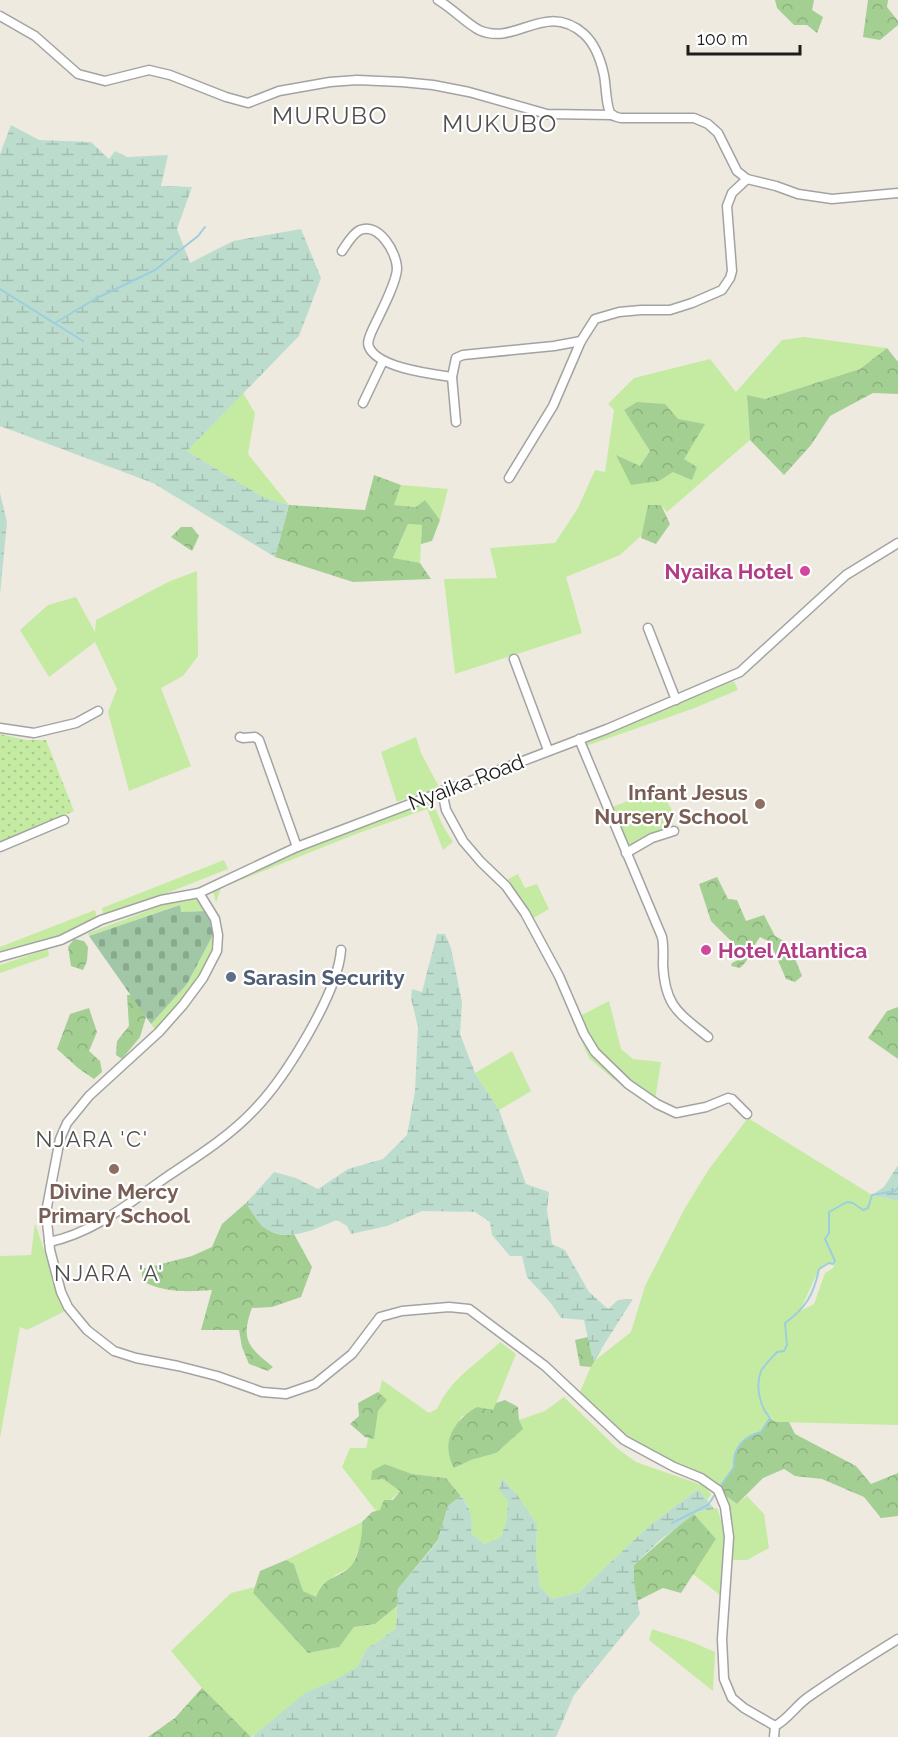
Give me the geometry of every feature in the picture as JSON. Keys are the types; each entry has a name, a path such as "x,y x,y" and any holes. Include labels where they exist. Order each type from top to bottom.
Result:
{"street":[{"path":"438,0 480,30 499,33 524,28 540,20 556,20 573,26 586,36 598,55 604,75 609,110 613,116"},
{"path":"0,16 35,36 78,74 105,81 148,70 170,75 248,103 279,91 330,82 357,80 402,82 469,92 547,114 621,118 694,118 708,124 725,145 737,171 747,179 776,186 798,195 832,199 898,192"},
{"path":"509,478 552,406 581,341 595,319 606,315 641,310 670,310 722,290 732,271 727,207 732,193 747,179"},
{"path":"342,251 352,236 366,229 376,232 385,240 396,257 396,273 368,340 370,349 383,361 409,369 452,377"},
{"path":"456,422 452,377 456,358 463,355 581,341"},
{"path":"363,403 383,361"},
{"name":"Nyaika Road","path":"0,957 61,940 101,920 161,900 199,893 297,847 579,739 740,672 846,575 898,543"},
{"path":"648,628 676,700"},
{"path":"514,658 548,750"},
{"path":"0,728 34,734 76,723 98,711"},
{"path":"240,737 255,737 259,740 297,847"},
{"path":"579,739 662,937 664,974 669,999 677,1012 708,1037"},
{"path":"442,791 446,810 463,841 520,904 559,976 584,1034 595,1052 608,1066 628,1084 676,1113 706,1107 728,1098 732,1099 747,1114"},
{"path":"0,847 64,820"},
{"path":"627,853 652,838 674,831"},
{"path":"199,893 215,919 218,935 217,951 203,978 159,1032 89,1096 67,1123 60,1139 46,1212 49,1242 61,1292 68,1307 87,1330 114,1351 217,1376 262,1392 286,1394 315,1384 352,1354 380,1317 387,1314 449,1307 469,1309 545,1366 624,1440 674,1467 701,1478 718,1490 725,1507 729,1537 722,1639 724,1679 732,1698 744,1708 775,1726"},
{"path":"49,1242 80,1233 124,1207 220,1140 256,1108 282,1076 326,1000 338,971 341,950"},
{"path":"774,1737 775,1726 807,1698 898,1639"}],"green space":[{"path":"775,0 814,0 812,10 823,17 817,33 807,25 794,25 777,8"},
{"path":"868,0 888,0 887,7 898,21 898,25 880,40 863,37"},
{"path":"11,125 39,140 91,142 109,159 115,151 127,157 168,155 161,186 192,187 177,229 190,263 233,241 301,229 321,278 299,336 187,451 263,497 289,505 275,557 153,483 0,426 0,154"},
{"path":"804,337 887,348 860,369 765,399 747,396 750,440 667,512 661,505 648,505 642,535 620,555 566,577 582,633 455,674 444,579 497,578 490,548 555,543 578,508 595,470 605,472 614,410 608,404 634,378 710,359 736,392 782,340","holes":["624,410 684,459 673,472 659,481 617,455 640,467 650,450"]},
{"path":"887,348 898,362 898,394 873,393 830,416 811,445 784,475 750,440 747,395 765,399 860,369"},
{"path":"243,393 255,413 248,454 289,505 263,497 187,451"},
{"path":"637,402 665,404 678,419 705,424 684,459 697,467 692,480 673,472 659,481 631,485 616,455 640,466 650,451 624,410"},
{"path":"374,475 401,485 394,505 416,507 425,500 440,520 432,541 421,544 422,525 408,524 393,558 420,563 431,579 353,582 275,557 289,505 365,510"},
{"path":"401,485 448,489 440,520 425,501 416,507 394,505"},
{"path":"0,493 7,522 0,595"},
{"path":"648,505 661,505 670,524 656,544 641,538"},
{"path":"408,524 422,525 420,563 393,559"},
{"path":"181,527 192,527 199,536 192,551 171,537"},
{"path":"197,571 198,656 183,676 161,688 191,766 129,791 108,712 117,689 95,642 49,677 20,630 48,605 76,597 95,632 96,620 168,582"},
{"path":"734,681 738,690 692,709 586,746 585,742"},
{"path":"0,734 26,740 46,740 74,811 0,843"},
{"path":"416,737 421,753 439,787 397,802 381,752"},
{"path":"660,788 675,816 671,830 627,850 610,808"},
{"path":"431,799 453,842 443,850 427,809 356,834 221,888 216,903 212,887"},
{"path":"224,860 228,869 104,918 102,908"},
{"path":"518,874 525,888 537,884 549,909 532,919 544,955 508,879"},
{"path":"717,877 728,899 737,900 746,921 764,915 775,936 784,941 786,948 792,951 802,976 795,982 786,979 770,942 760,937 740,968 731,966 732,963 746,956 711,921 699,884"},
{"path":"201,891 207,911 181,912 179,905 89,936 88,933"},
{"path":"180,905 181,912 207,911 214,933 187,984 151,1024 89,936"},
{"path":"95,910 98,921 0,955 0,947"},
{"path":"214,933 218,938 197,983 155,1030 151,1024 187,984"},
{"path":"437,934 445,934 451,948 462,1002 460,1034 475,1073 499,1110 526,1184 549,1192 547,1210 552,1244 565,1250 589,1292 608,1309 618,1300 633,1299 593,1362 584,1320 561,1318 527,1277 522,1256 510,1256 492,1235 490,1222 475,1212 422,1211 387,1226 351,1234 347,1226 337,1220 300,1234 290,1235 271,1232 262,1226 246,1203 274,1172 296,1178 318,1189 348,1169 383,1159 407,1135 415,1091 418,1027 411,998 412,989 422,992"},
{"path":"74,939 84,941 88,947 87,961 83,970 71,966 68,947"},
{"path":"48,949 49,956 0,973 0,965"},
{"path":"127,995 134,995 146,1017 140,1037 122,1059 116,1055 117,1041 129,1026"},
{"path":"609,1001 621,1049 633,1059 661,1062 654,1106 612,1078 589,1058 572,1020"},
{"path":"898,1007 898,1059 868,1038 887,1011"},
{"path":"89,1008 97,1032 89,1051 100,1061 102,1072 94,1079 57,1049 70,1014"},
{"path":"512,1051 531,1091 533,1090 499,1110 475,1073"},
{"path":"748,1118 872,1195 898,1201 898,1425 776,1422 768,1414 770,1418 761,1432 751,1435 733,1457 734,1467 720,1486 619,1439 578,1396 593,1362 631,1332 645,1286 685,1208 709,1169","holes":["835,1261 833,1268 825,1273 814,1304 800,1311 819,1269"]},
{"path":"898,1165 898,1201 872,1195 884,1187"},
{"path":"246,1203 266,1228 278,1234 294,1234 312,1267 301,1297 272,1307 252,1308 248,1319 247,1336 258,1354 273,1367 268,1371 249,1364 242,1347 239,1330 201,1330 212,1290 168,1290 142,1281 142,1269 192,1256 212,1247 222,1224"},
{"path":"35,1223 61,1300 67,1310 27,1330 20,1327 0,1438 0,1256 31,1255"},
{"path":"588,1337 601,1350 591,1367 580,1366 575,1340"},
{"path":"500,1342 516,1354 493,1411 462,1416 458,1422 450,1441 451,1461 454,1468 471,1460 496,1453 519,1420 545,1411 564,1397 618,1449 636,1462 705,1486 711,1494 707,1501 698,1489 650,1525 579,1592 553,1599 540,1587 536,1555 537,1524 518,1496 502,1478 499,1488 508,1502 506,1523 500,1538 484,1544 471,1533 469,1509 446,1478 412,1474 385,1464 383,1479 400,1491 376,1511 342,1467 350,1448 366,1448 382,1380 429,1413 437,1409 457,1380"},
{"path":"378,1392 387,1400 378,1411 374,1439 365,1437 350,1424 359,1416 358,1403"},
{"path":"505,1400 518,1407 519,1420 523,1429 496,1453 471,1460 454,1468 448,1450 456,1425 477,1407 493,1410 496,1403"},
{"path":"770,1418 776,1422 789,1422 795,1434 856,1466 871,1484 898,1473 898,1516 881,1518 864,1497 822,1479 795,1476 784,1469 763,1478 737,1504 722,1493 720,1486 734,1467 735,1454 740,1444 761,1432"},
{"path":"385,1464 412,1474 446,1478 461,1496 448,1506 438,1540 398,1589 397,1606 375,1624 354,1627 339,1647 308,1653 253,1593 260,1571 286,1560 294,1564 303,1591 316,1597 327,1581 345,1571 353,1563 360,1545 362,1522 372,1512 380,1510 384,1500 393,1500 400,1491 383,1479 371,1480 372,1471"},
{"path":"502,1478 518,1496 537,1524 536,1555 540,1587 553,1599 579,1592 650,1525 698,1489 714,1509 697,1512 659,1541 634,1565 634,1584 640,1614 574,1695 556,1737 252,1737 305,1693 337,1679 358,1666 367,1648 396,1628 398,1589 438,1541 448,1506 461,1496 470,1513 471,1533 484,1544 500,1538 506,1523 508,1502 499,1489"},
{"path":"722,1493 737,1504 747,1496 764,1514 769,1548 747,1560 730,1560"},
{"path":"717,1508 725,1532 720,1595 693,1574 716,1539 693,1513"},
{"path":"693,1513 716,1539 681,1593 663,1588 637,1601 634,1565"},
{"path":"362,1522 363,1537 352,1566 334,1576 316,1598 303,1591 294,1564 286,1560"},
{"path":"255,1587 253,1593 308,1653 338,1647 354,1627 375,1624 397,1606 396,1628 367,1648 358,1666 251,1737 207,1694 171,1651 231,1593"},
{"path":"652,1629 715,1652 713,1691 649,1640"},
{"path":"202,1688 251,1737 148,1737 175,1718"}],"waterway":[{"path":"55,323 95,299 155,270 198,236 205,227"},
{"path":"0,289 83,341"},
{"path":"719,1488 734,1467 735,1454 740,1444 761,1432 770,1418 760,1396 759,1377 766,1364 777,1352 784,1351 787,1345 785,1323 808,1300 815,1286 819,1269 835,1261 825,1239 829,1233 829,1212 847,1202 863,1210 868,1208 872,1195 895,1191 898,1188"},
{"path":"672,1523 708,1505 716,1493"}],"place":[{"name":"Nyaika Hotel","path":"805,571"},
{"name":"Infant Jesus Nursery School","path":"760,804"},
{"name":"Hotel Atlantica","path":"706,950"},
{"name":"Sarasin Security","path":"231,977"},
{"name":"Divine Mercy Primary School","path":"114,1169"}],"district":[{"name":"MURUBO","path":"330,115"},
{"name":"MUKUBO","path":"500,123"},
{"name":"NJARA 'C'","path":"92,1139"},
{"name":"NJARA 'A'","path":"109,1273"}]}
